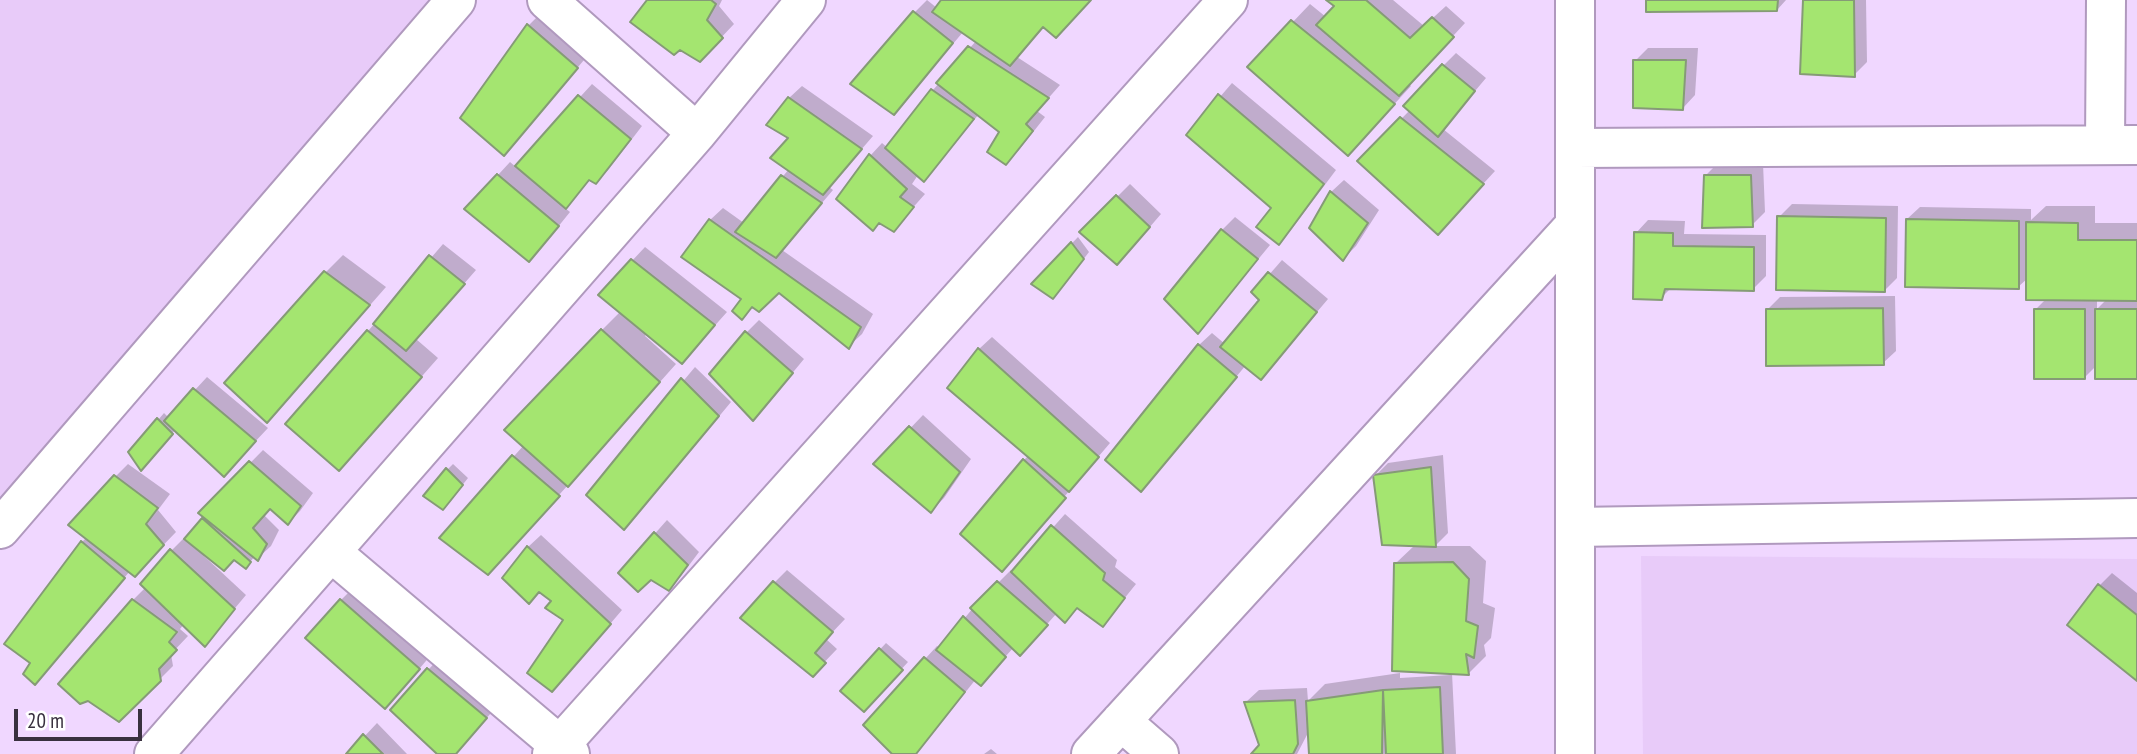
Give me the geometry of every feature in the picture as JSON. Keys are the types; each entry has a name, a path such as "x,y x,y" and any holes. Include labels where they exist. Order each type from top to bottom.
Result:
{"street":[{"path":"0,529 456,0"},
{"path":"547,0 697,132"},
{"path":"154,754 697,132 806,0"},
{"path":"331,552 560,751 1228,0"},
{"path":"1575,0 1575,754"},
{"path":"1576,148 2121,145 2106,0"},
{"path":"1091,754 1576,225"},
{"path":"1575,527 2137,518"},
{"path":"1121,721 1159,754"}],"shaded area":[{"path":"0,0 433,0 0,497"},
{"path":"1641,556 2137,559 2137,754 1643,754"}],"building":[{"path":"647,0 711,0 716,4 707,20 723,38 700,62 680,50 674,55 630,22"},
{"path":"941,0 1091,0 1056,38 1043,27 1010,66 932,12"},
{"path":"1326,0 1366,0 1410,38 1432,17 1454,37 1399,96 1316,25 1334,6"},
{"path":"1646,0 1778,0 1777,11 1646,12"},
{"path":"1803,0 1854,0 1855,77 1800,74"},
{"path":"913,11 953,43 894,115 850,84"},
{"path":"1291,20 1395,104 1348,156 1247,67"},
{"path":"527,24 578,68 504,156 460,118"},
{"path":"968,46 1049,98 1026,124 1033,131 1006,165 987,152 999,132 936,83"},
{"path":"1633,60 1686,60 1683,110 1633,108"},
{"path":"1442,64 1475,91 1438,137 1403,106"},
{"path":"931,89 974,119 924,182 885,148"},
{"path":"1218,94 1324,184 1279,245 1256,227 1271,208 1186,135"},
{"path":"578,95 631,139 596,184 589,180 566,209 515,166"},
{"path":"788,97 862,149 823,195 770,158 788,138 766,125"},
{"path":"1400,117 1484,184 1438,235 1357,161"},
{"path":"869,154 907,189 900,197 914,207 894,232 879,223 873,231 836,199"},
{"path":"497,174 559,226 529,262 464,209"},
{"path":"781,175 822,203 776,258 735,232"},
{"path":"1704,175 1751,175 1753,227 1702,228"},
{"path":"1330,191 1368,223 1343,261 1309,228"},
{"path":"1116,195 1150,227 1117,265 1079,232"},
{"path":"1777,216 1886,218 1885,292 1776,290"},
{"path":"709,219 861,327 849,349 779,293 759,312 752,307 742,320 732,311 741,299 681,257"},
{"path":"1906,219 2019,221 2019,289 1905,287"},
{"path":"2026,222 2078,223 2078,240 2137,240 2137,301 2026,300"},
{"path":"1221,229 1258,259 1198,334 1164,299"},
{"path":"1634,232 1673,233 1673,246 1754,247 1754,291 1665,289 1662,300 1633,299"},
{"path":"1071,242 1084,259 1053,299 1031,284"},
{"path":"429,255 465,284 406,351 373,324"},
{"path":"631,259 715,325 682,364 598,295"},
{"path":"324,271 370,305 267,423 224,383"},
{"path":"1268,272 1317,312 1261,380 1220,347 1259,300 1251,292"},
{"path":"1883,308 1884,365 1766,366 1766,309"},
{"path":"2034,309 2085,309 2085,379 2034,379"},
{"path":"2095,309 2137,309 2137,379 2095,379"},
{"path":"601,329 660,382 568,487 504,430"},
{"path":"367,330 422,377 339,471 285,424"},
{"path":"745,331 793,373 753,421 709,374"},
{"path":"1198,344 1237,377 1141,492 1105,460"},
{"path":"978,348 1099,457 1069,492 947,388"},
{"path":"681,378 719,416 624,530 586,495"},
{"path":"193,388 256,441 224,477 164,421"},
{"path":"157,418 173,434 141,471 128,452"},
{"path":"909,426 960,472 931,513 873,464"},
{"path":"512,455 560,496 488,575 439,538"},
{"path":"1023,459 1066,498 1002,572 960,534"},
{"path":"249,461 301,506 288,525 270,509 253,528 267,544 258,561 198,513"},
{"path":"1431,467 1436,547 1382,545 1373,475"},
{"path":"446,468 463,485 443,510 423,496"},
{"path":"114,475 158,508 146,524 164,545 135,577 68,525"},
{"path":"202,518 251,562 246,569 234,560 224,571 184,539"},
{"path":"1051,525 1105,573 1103,580 1125,598 1103,627 1077,608 1065,623 1011,572"},
{"path":"654,532 688,565 669,591 651,580 638,592 618,573"},
{"path":"81,541 125,578 35,685 23,674 30,663 4,644"},
{"path":"527,546 611,624 552,692 527,673 563,620 545,608 551,601 539,592 529,604 502,578"},
{"path":"170,549 235,609 205,647 140,584"},
{"path":"1453,562 1469,579 1466,621 1478,626 1474,658 1466,654 1469,675 1392,671 1394,563"},
{"path":"773,581 833,632 815,653 826,663 813,677 740,618"},
{"path":"997,581 1048,625 1020,656 970,608"},
{"path":"2098,584 2137,615 2137,681 2067,625"},
{"path":"132,599 177,632 169,642 177,650 159,669 161,681 119,722 88,701 80,704 58,684"},
{"path":"340,599 420,669 385,709 305,638"},
{"path":"963,616 1006,657 981,686 936,650"},
{"path":"879,648 903,670 864,712 840,691"},
{"path":"924,657 965,692 916,754 892,754 863,725"},
{"path":"427,668 487,718 456,754 437,754 390,710"},
{"path":"1440,687 1443,754 1386,754 1383,690"},
{"path":"1383,690 1382,754 1309,754 1306,701"},
{"path":"1295,700 1298,744 1293,754 1251,754 1259,745 1244,702"},
{"path":"363,734 383,754 346,754"}]}
